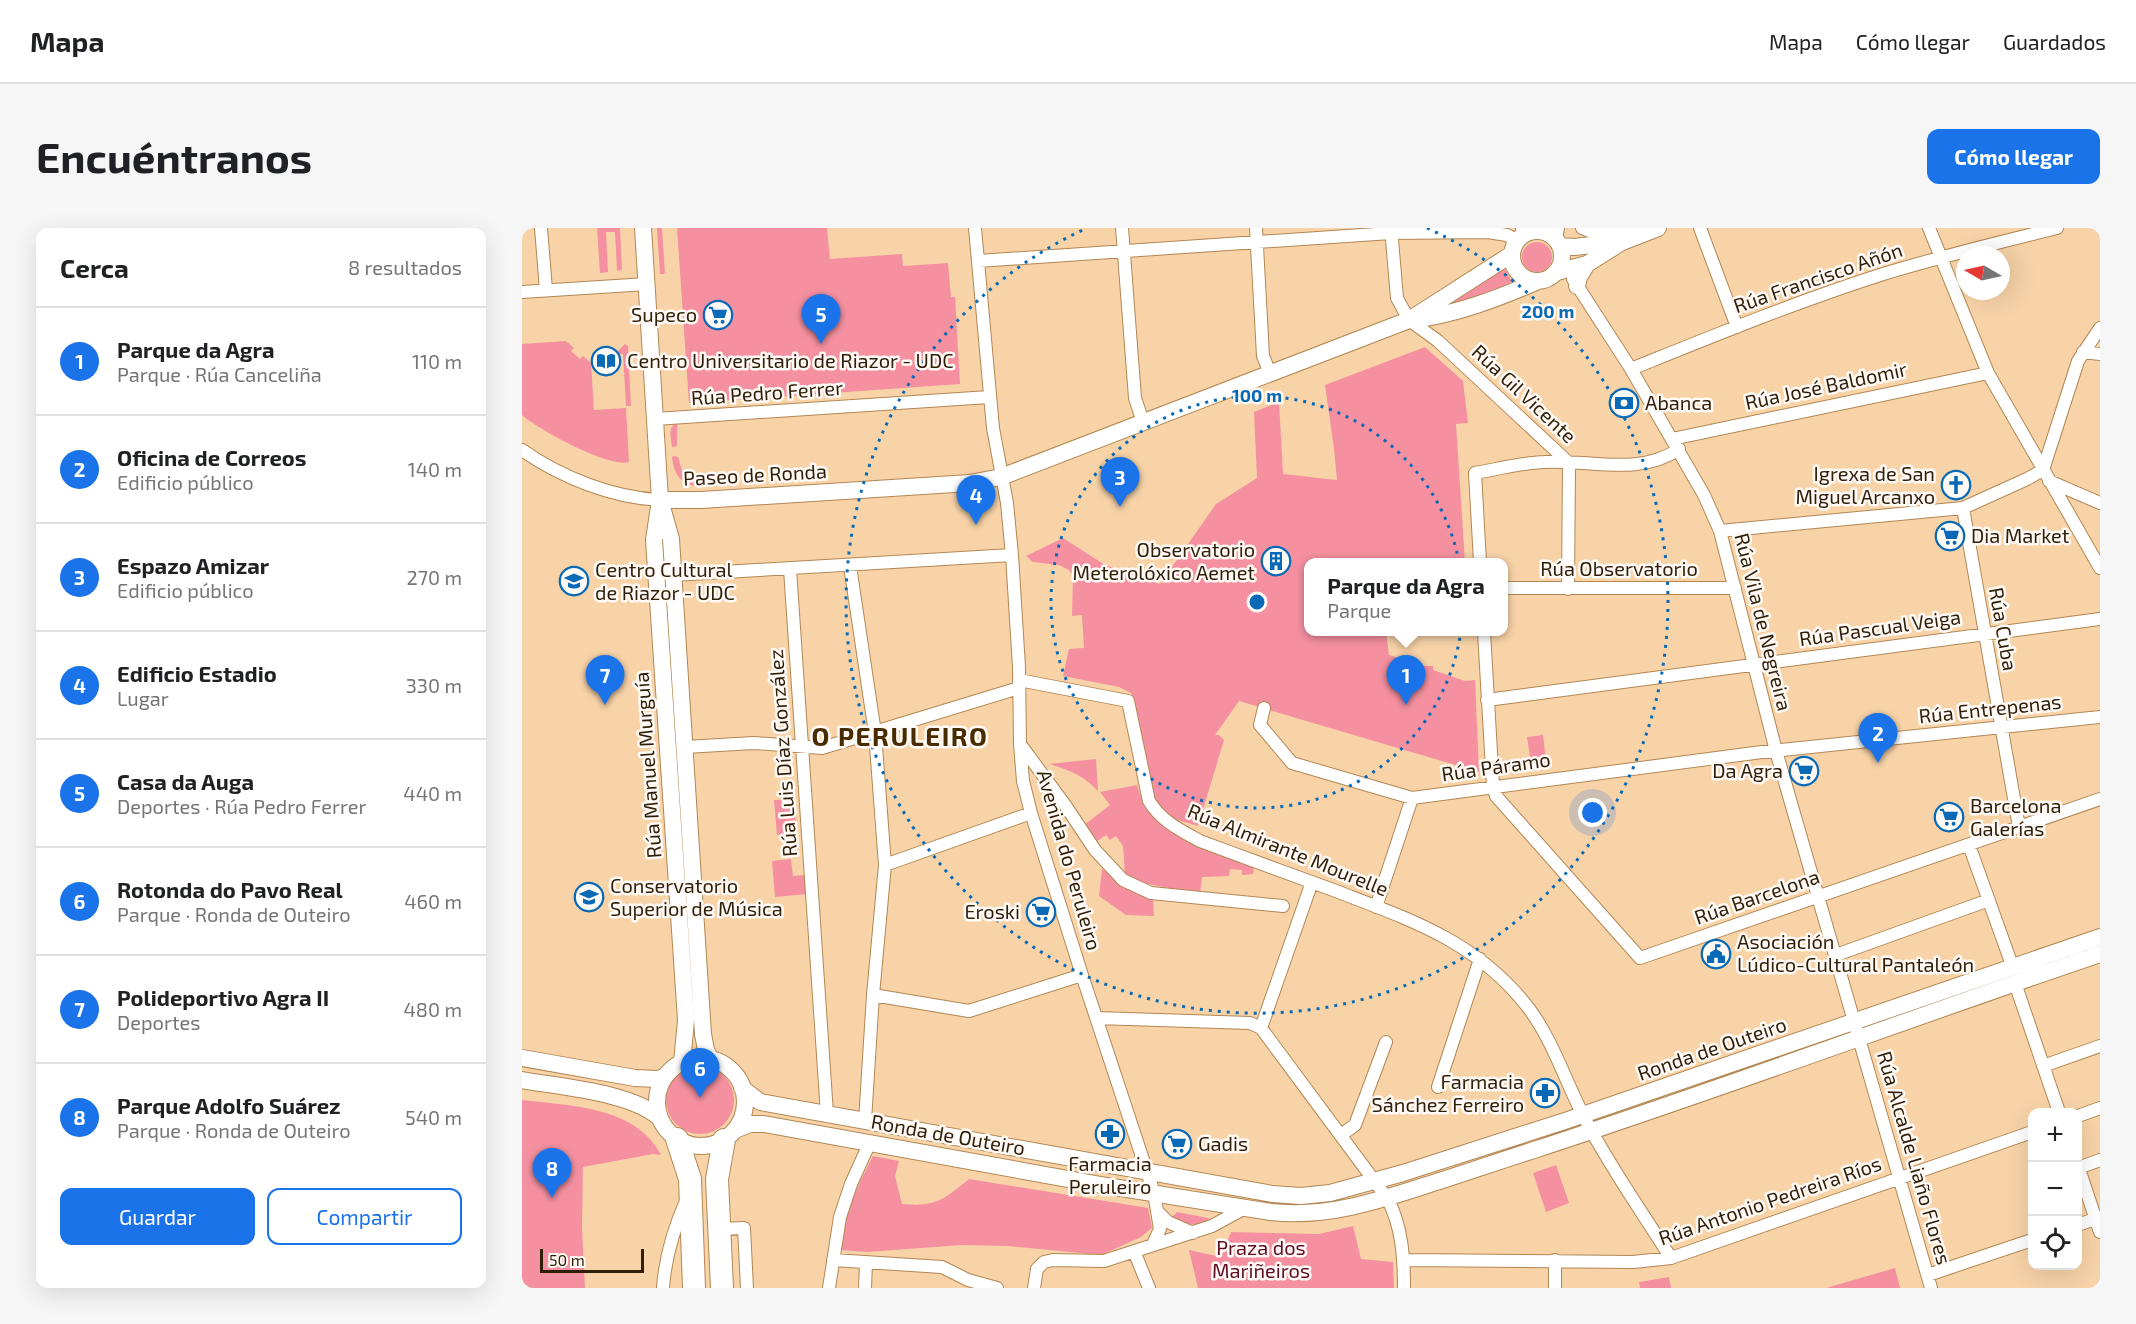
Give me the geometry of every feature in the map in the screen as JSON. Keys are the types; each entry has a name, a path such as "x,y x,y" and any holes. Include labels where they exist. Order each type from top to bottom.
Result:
{"highway":[{"path":"722,1288 717,1179 729,1135"},
{"path":"677,1139 688,1172 691,1192 694,1288"}],"main road":[{"name":"Rúa Manuel Murguía","path":"643,228 660,500 654,540 686,1020 681,1063"},
{"path":"1409,321 1442,316 1488,302 1536,282 1544,281 1562,268 1587,264 1622,242 1655,229"},
{"path":"1409,321 1523,236 1544,232 1574,247 1622,242"},
{"path":"1523,236 1516,270 1521,276 1536,282"},
{"path":"1558,238 1563,252 1562,268"},
{"path":"1577,286 1579,277 1587,264"},
{"name":"Paseo de Ronda","path":"660,500 701,500 970,483 1001,477 1409,321"},
{"name":"Rúa Manuel Murguía","path":"660,500 671,539 703,1034 706,1050 711,1060"},
{"name":"Ronda de Outeiro","path":"677,1139 695,1146 714,1144 729,1135 758,1124 1245,1208 1294,1215 1316,1214 1342,1210 1387,1198 1592,1131 1859,1038 2014,975 2100,937"},
{"name":"Ronda de Outeiro","path":"711,1060 730,1070 742,1088 760,1102 1272,1194 1301,1196 1330,1193 1403,1173 1583,1115 1854,1022 2014,975 2100,954"},
{"path":"522,1058 635,1078 665,1077"},
{"path":"660,1118 657,1097 665,1077 681,1063 696,1059 711,1060"},
{"path":"522,1080 617,1098 648,1109 660,1118 677,1139"},
{"path":"729,1135 739,1122 744,1106 742,1088"}],"street":[{"path":"541,228 546,290"},
{"name":"Avenida do Peruleiro","path":"975,228 989,397 1007,503 1012,555 1023,782 1030,813 1146,1172"},
{"path":"1122,228 1135,398 1143,422"},
{"path":"1257,228 1263,356 1270,374"},
{"path":"1582,228 1594,233 1655,229"},
{"path":"1700,228 1737,327"},
{"path":"1929,228 1988,373 2100,568"},
{"name":"Rúa Francisco Añón","path":"1631,369 1737,327 1878,276 1941,257 2056,228"},
{"path":"978,261 1391,230 1488,232 1523,236"},
{"path":"1391,230 1397,298 1409,321"},
{"name":"Rúa Vila de Negreira","path":"1562,268 1577,286 1631,369 1676,444 1704,495 1720,531 1776,751 1854,1022"},
{"path":"522,292 646,284"},
{"name":"Rúa Gil Vicente","path":"1409,321 1438,341 1569,463 1568,589"},
{"path":"1720,531 1963,508 2027,479 2043,470 2078,360 2100,328"},
{"path":"2083,352 2100,354"},
{"name":"Rúa José Baldomir","path":"1480,558 1475,473 1544,462 1633,465 1666,458 1676,444 1988,373"},
{"name":"Rúa Pedro Ferrer","path":"655,419 989,397"},
{"name":"Paseo de Ronda","path":"522,450 549,467 583,481 630,497 660,500"},
{"path":"2049,482 2100,503"},
{"name":"Rúa Cuba","path":"1963,508 2019,827"},
{"path":"673,575 1012,555"},
{"path":"850,566 875,733 885,865 873,995 865,1121"},
{"name":"Rúa Luis Díaz González","path":"790,569 827,1114"},
{"name":"Rúa Observatorio","path":"1508,588 1735,588"},
{"name":"Rúa Pascual Veiga","path":"1488,700 2100,619"},
{"path":"1484,636 1493,786"},
{"path":"685,747 754,744 822,748 875,733 1019,684"},
{"name":"Rúa Almirante Mourelle","path":"1019,684 1128,701 1149,801 1156,812 1173,826 1200,841 1434,930 1480,959 1510,988 1539,1023 1583,1115"},
{"name":"Rúa Páramo","path":"1264,708 1260,725 1292,763 1412,798 1776,751"},
{"name":"Rúa Entrepenas","path":"1776,751 2100,717"},
{"path":"1020,744 1095,850 1123,880 1151,893 1282,906"},
{"name":"Rúa Barcelona","path":"1493,786 1496,796 1640,958 2100,799"},
{"path":"1377,907 1412,798"},
{"path":"885,865 1030,813"},
{"path":"1969,845 2057,1108"},
{"path":"1261,1028 1312,882"},
{"path":"1836,955 1989,900"},
{"path":"1438,1087 1480,959"},
{"path":"873,995 969,1011 1082,975"},
{"path":"1096,1018 1250,1023 1261,1028 1394,1210 1404,1260 1404,1288"},
{"path":"1854,1022 1859,1038"},
{"name":"Rúa Alcalde Liaño Flores","path":"1859,1038 1931,1288"},
{"path":"1341,1135 1355,1125 1386,1042"},
{"path":"2043,1066 2100,1046"},
{"path":"2082,1115 2100,1108"},
{"path":"1583,1115 1671,1258"},
{"name":"Rúa Antonio Pedreira Ríos","path":"1404,1260 1633,1262 1671,1258 2028,1133"},
{"path":"829,1288 840,1217 851,1184 870,1142"},
{"path":"2082,1166 2100,1160"},
{"path":"1146,1172 1159,1213 1160,1229 1153,1244"},
{"path":"2082,1177 2098,1218 2100,1232"},
{"path":"663,1288 680,1215 691,1192"},
{"path":"1035,1288 1036,1269 1044,1262 1072,1260 1096,1262 1193,1233 1226,1220 1245,1208"},
{"path":"1159,1213 1168,1222 1193,1233"},
{"path":"2082,1224 2098,1218"},
{"path":"719,1229 744,1228 747,1288"},
{"path":"1928,1275 2028,1241"},
{"path":"1134,1251 1149,1288"},
{"path":"834,1260 942,1267 968,1280 997,1288"},
{"path":"1555,1288 1556,1260"},
{"path":"865,1288 866,1262"}],"green space":[{"path":"597,228 620,228 622,270 617,271 615,232 606,232 608,272 600,273"},
{"path":"657,228 662,228 665,274 660,274"},
{"path":"677,228 827,228 830,259 902,254 903,266 948,263 951,297 955,297 960,384 689,403"},
{"path":"1537,242 1543,243 1551,251 1551,263 1543,271 1537,272 1531,271 1523,263 1522,257 1523,251 1531,243"},
{"path":"1504,267 1512,282 1474,300 1432,314"},
{"path":"566,341 574,348 571,351 580,359 583,356 591,363 594,410 626,408 629,462 619,462 591,454 543,430 522,415 522,344"},
{"path":"625,344 628,346 631,406 626,406 623,354 617,354"},
{"path":"1425,347 1463,381 1468,423 1456,424 1465,558 1304,558 1304,636 1387,636 1389,655 1422,666 1433,666 1433,670 1465,681 1475,680 1479,772 1239,701 1215,735 1219,735 1224,740 1198,826 1174,819 1158,806 1149,780 1136,707 1131,693 1119,687 1063,676 1069,649 1084,648 1082,615 1072,616 1073,576 1069,570 1059,565 1033,562 1026,556 1063,538 1105,565 1160,584 1216,504 1257,478 1254,412 1279,402 1283,474 1337,480 1325,385"},
{"path":"677,423 677,446 672,447 671,430"},
{"path":"672,457 678,457 684,477 696,483 697,486 686,483 679,477 673,463"},
{"path":"1543,735 1547,768 1532,770 1527,737"},
{"path":"1096,759 1098,791 1075,774 1049,764"},
{"path":"1137,785 1150,811 1254,866 1253,874 1242,875 1242,870 1230,869 1229,876 1202,877 1200,894 1143,883 1125,874 1123,846 1116,836 1110,840 1106,835 1096,842 1084,825 1110,805 1100,792"},
{"path":"794,799 797,833 777,835 774,800"},
{"path":"791,859 793,876 805,875 807,894 775,897 772,861"},
{"path":"1102,869 1153,900 1154,916 1126,915 1099,896"},
{"path":"700,1066 713,1069 724,1076 731,1087 734,1100 731,1113 724,1124 713,1131 700,1134 687,1131 676,1124 669,1113 666,1100 669,1087 676,1076 687,1069"},
{"path":"522,1100 580,1107 619,1118 650,1139 661,1155 653,1154 583,1167 582,1228 585,1288 522,1288"},
{"path":"873,1156 899,1161 895,1176 902,1204 931,1203 945,1197 969,1179 1148,1208 1152,1228 1141,1237 1101,1255 1008,1246 961,1245 867,1252 839,1250 847,1213"},
{"path":"1556,1165 1569,1203 1546,1212 1533,1173"},
{"path":"1177,1212 1208,1218 1212,1223 1196,1225 1181,1222 1172,1217"},
{"name":"Praza dos Mariñeiros","path":"1353,1226 1361,1259 1393,1262 1394,1288 1198,1288 1189,1250 1221,1257 1231,1232 1319,1234"},
{"path":"1895,1268 1900,1288 1826,1288"},
{"path":"1669,1277 1671,1288 1640,1288 1639,1282"}],"place":[{"name":"Supeco","path":"718,315"},
{"name":"Casa da Auga","path":"821,344"},
{"name":"Centro Universitario de Riazor - UDC","path":"606,361"},
{"name":"Abanca","path":"1624,403"},
{"name":"Igrexa de San Miguel Arcanxo","path":"1956,485"},
{"name":"Espazo Amizar","path":"1120,507"},
{"name":"Edificio Estadio","path":"976,525"},
{"name":"Dia Market","path":"1950,536"},
{"name":"Observatorio Meterolóxico Aemet","path":"1276,561"},
{"name":"Centro Cultural de Riazor - UDC","path":"574,581"},
{"name":"Polideportivo Agra II","path":"605,705"},
{"name":"Parque da Agra","path":"1406,705"},
{"name":"Oficina de Correos","path":"1878,763"},
{"name":"Da Agra","path":"1804,771"},
{"name":"Barcelona Galerías","path":"1949,817"},
{"name":"Conservatorio Superior de Música","path":"589,897"},
{"name":"Eroski","path":"1041,912"},
{"name":"Asociación Lúdico-Cultural Pantaleón","path":"1716,954"},
{"name":"Farmacia Sánchez Ferreiro","path":"1545,1093"},
{"name":"Rotonda do Pavo Real","path":"700,1098"},
{"name":"Farmacia Peruleiro","path":"1110,1134"},
{"name":"Gadis","path":"1177,1144"},
{"name":"Parque Adolfo Suárez","path":"552,1198"}],"district":[{"name":"O PERULEIRO","path":"900,737"}]}
